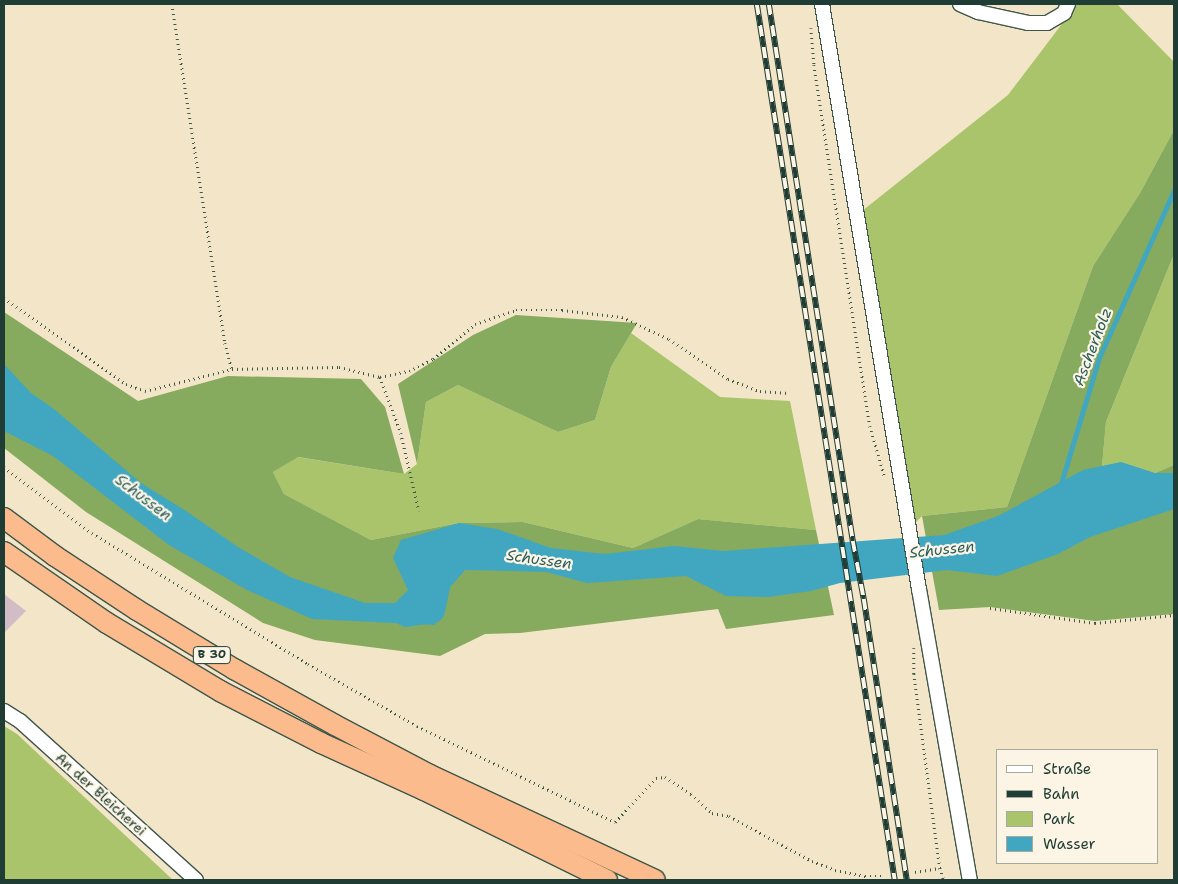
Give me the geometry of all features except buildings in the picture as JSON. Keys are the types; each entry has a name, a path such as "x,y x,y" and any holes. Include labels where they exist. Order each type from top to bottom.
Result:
{"highway":[{"name":"B 30","path":"4,518 55,556 137,610 234,669 335,725 430,774 656,880"},
{"name":"B 30","path":"4,552 107,623 220,691 321,743 424,790 607,880"}],"street":[{"path":"822,4 919,589 970,880"},
{"path":"960,4 978,12 1028,23 1048,23 1064,13 1068,4"},
{"name":"An der Bleicherei","path":"4,711 20,721 196,880"}],"path":[{"path":"172,4 224,334 232,369"},
{"path":"810,21 814,65 868,417 887,482"},
{"path":"4,298 126,384 145,390 232,369 339,367 380,377 409,371 434,359 475,324 516,310 562,310 622,317 669,339 728,379 760,391 789,393"},
{"path":"380,377 401,433 419,511"},
{"path":"4,467 92,533 308,664 426,730 614,822 656,778 666,777 691,794 712,813 729,816 812,861 835,870 865,876 883,876"},
{"path":"990,608 1095,623 1174,615"},
{"path":"914,639 914,674 940,868 944,880"},
{"path":"915,872 940,868"}],"shaded area":[{"path":"4,594 26,611 4,633"}],"green space":[{"path":"1077,4 1117,4 1174,62 1174,130 1140,193 1093,266 1007,507 922,516 910,528 857,215 1008,95"},
{"path":"1174,130 1174,254 1106,422 1102,466 1121,462 1155,473 1174,465 1174,614 1095,621 990,607 939,610 922,516 1007,507 1093,266 1140,193"},
{"path":"1174,254 1174,465 1155,473 1121,462 1102,466 1106,422"},
{"path":"4,312 138,401 228,376 361,379 385,407 404,474 298,457 273,472 284,494 371,540 459,523 523,522 633,548 698,519 816,530 834,615 726,629 718,609 520,633 485,634 440,656 315,640 263,623 86,512 4,448"},
{"path":"516,315 637,323 611,367 595,420 558,432 458,385 426,402 417,464 398,384 473,335"},
{"path":"631,333 720,397 790,401 816,530 698,519 633,548 523,522 459,523 371,540 284,494 273,472 297,457 404,474 417,464 426,402 458,385 558,432 595,420 611,367"},
{"path":"4,726 17,734 173,880 4,880"}],"water":[{"path":"4,364 31,393 54,409 141,483 238,547 290,577 365,603 395,603 408,590 393,558 401,540 459,523 497,529 551,548 605,554 674,546 723,551 944,535 998,516 1083,470 1121,462 1155,473 1174,473 1174,509 1090,537 1058,554 997,576 947,570 840,583 811,591 768,597 726,596 686,576 587,583 546,572 465,570 452,585 429,594 439,609 435,625 312,619 247,590 169,545 53,456 4,431"}],"waterway":[{"name":"Ascherholz","path":"1060,487 1099,358 1174,190"},
{"name":"Schussen","path":"406,614 432,610 440,572 451,566"}],"railway":[{"path":"757,4 895,880"},
{"path":"769,4 907,880"}]}
